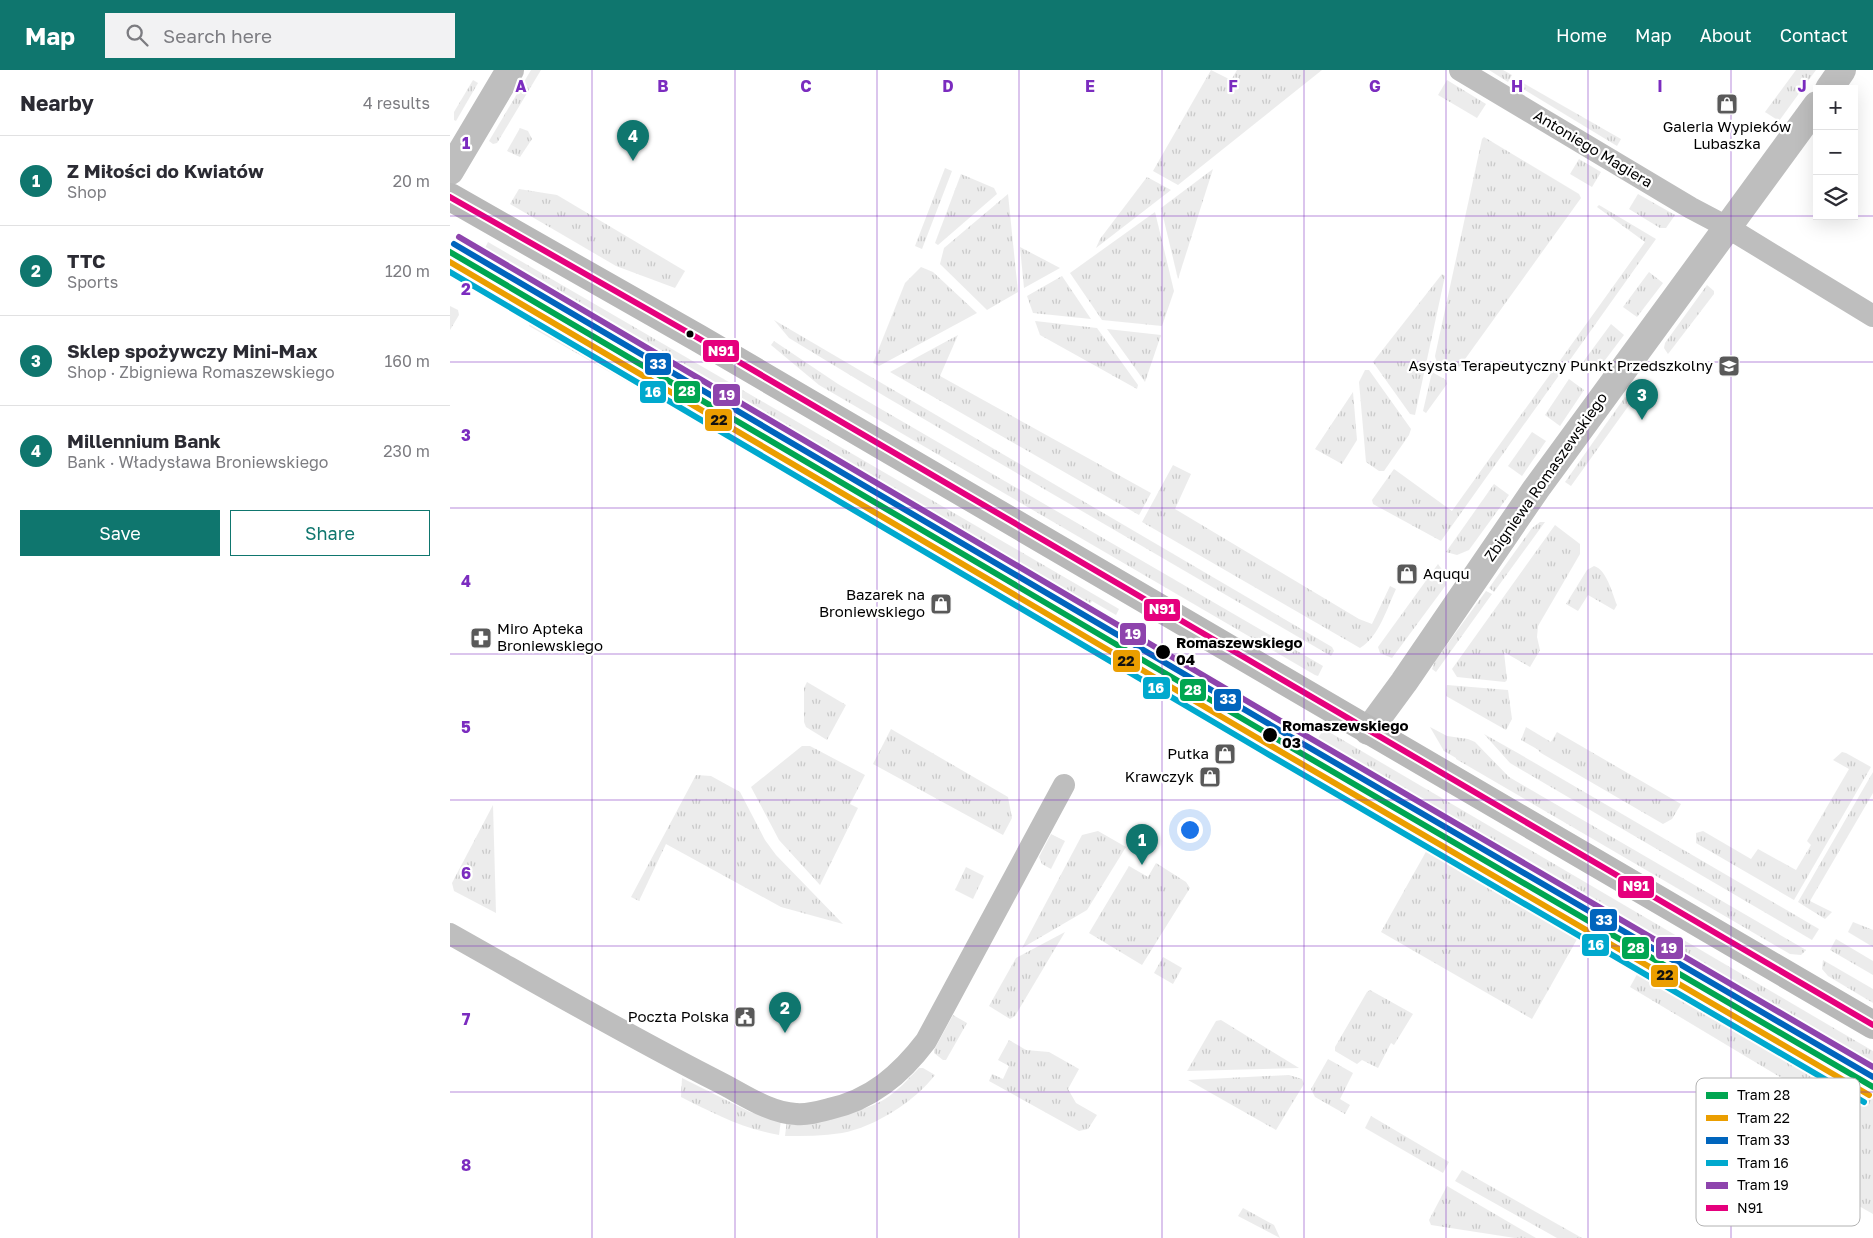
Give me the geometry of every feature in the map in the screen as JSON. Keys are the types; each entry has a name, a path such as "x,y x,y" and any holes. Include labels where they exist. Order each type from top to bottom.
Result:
{"main road":[{"path":"450,197 698,338 1873,1025"}],"street":[{"path":"450,171 510,70"},
{"name":"Antoniego Magiera","path":"1460,70 1690,208 1727,227 1873,316"},
{"path":"1831,85 1842,70"},
{"name":"Zbigniewa Romaszewskiego","path":"1368,730 1400,687 1536,490 1813,110"},
{"path":"450,934 684,1064 775,1110 795,1114 814,1113 841,1106 866,1096 884,1085 900,1071 926,1041 1064,785"}],"green space":[{"path":"531,70 541,70 497,143 493,144 489,141"},
{"path":"1211,70 1231,80 1237,70 1322,70 1178,185 1153,171"},
{"path":"1489,70 1503,70 1512,75 1508,82"},
{"path":"1796,70 1816,70 1779,121 1765,112"},
{"path":"473,80 478,83 456,121 454,120 454,112"},
{"path":"1447,80 1486,104 1477,118 1438,95"},
{"path":"1518,80 1621,139 1617,146 1515,84"},
{"path":"520,128 528,131 532,139 520,157 507,151"},
{"path":"1484,137 1579,194 1581,198 1455,373 1452,373 1440,365 1435,356 1482,139"},
{"path":"1579,159 1601,172 1592,187 1570,174"},
{"path":"945,168 952,171 922,249 915,246"},
{"path":"1213,169 1178,279 1161,208"},
{"path":"961,174 994,188 997,194 938,245 935,243"},
{"path":"1147,177 1171,190 1096,248 1100,239"},
{"path":"519,189 557,195 685,271 675,288 616,266 510,204"},
{"path":"1008,194 1018,292 987,310 940,264 944,248"},
{"path":"1638,194 1675,215 1666,228 1660,228 1629,209"},
{"path":"1599,205 1656,239 1441,541 1373,504 1372,500 1394,469 1452,511 1645,242 1597,207"},
{"path":"1155,212 1174,291 1162,326 1102,320 1070,273"},
{"path":"488,242 1119,609 1116,615 1092,601 1089,605 483,252"},
{"path":"1020,247 1060,268 1024,288"},
{"path":"921,267 933,272 977,313 879,366 873,363 905,283"},
{"path":"1649,272 1663,283 1637,317 1623,307"},
{"path":"1442,274 1445,276 1415,415 1410,414 1373,362"},
{"path":"1062,276 1091,319 1033,313 1027,296"},
{"path":"1707,285 1714,291 1714,294 1668,354 1664,348 1665,343"},
{"path":"450,306 458,310 459,315 450,330"},
{"path":"534,315 1084,633 1078,643 876,524 529,326"},
{"path":"774,320 1332,647 1334,651 1331,656 886,397 789,338"},
{"path":"1035,321 1097,328 1138,385 1137,389 1040,335"},
{"path":"1611,324 1624,335 1596,372 1583,362"},
{"path":"1107,329 1161,335 1145,382"},
{"path":"958,335 940,376 1151,493 1139,515 890,372"},
{"path":"774,341 838,384 1323,666 1318,676 819,385 771,345"},
{"path":"1365,370 1369,370 1411,429 1409,435 1384,471 1379,471 1366,462 1359,382"},
{"path":"1432,372 1446,380 1447,384 1426,413 1423,411"},
{"path":"1569,379 1584,390 1560,426 1545,415"},
{"path":"1353,392 1357,440 1342,464 1315,449"},
{"path":"1625,397 1632,401 1571,486 1565,482"},
{"path":"1532,432 1546,441 1522,476 1508,466"},
{"path":"1173,465 1191,474 1175,509 1359,619 1372,624 1390,586 1396,589 1382,622 1367,643 1360,648 1142,522"},
{"path":"1494,484 1509,495 1469,550 1457,555 1446,552"},
{"path":"1540,522 1545,522 1494,592 1489,588 1532,528"},
{"path":"1555,525 1580,544 1580,554 1538,626 1537,637 1540,650 1530,667 1504,652 1507,680 1505,682 1457,677 1452,669"},
{"path":"1438,564 1445,574 1446,585 1392,658 1380,653 1378,647"},
{"path":"1594,566 1599,568 1606,577 1617,605 1614,610 1588,595 1578,611 1566,604 1587,570"},
{"path":"1486,591 1492,594 1436,672 1432,669 1435,661"},
{"path":"807,682 846,705 827,740 806,727 804,722 804,688"},
{"path":"1447,685 1508,690 1512,719 1506,730 1446,696"},
{"path":"1430,727 1447,736 1475,742 1509,777 1806,950 1801,955 1790,954 1456,759 1444,751"},
{"path":"1526,727 1551,742 1557,732 1681,804 1672,819 1663,824 1521,740"},
{"path":"891,729 1008,797 1012,818 1003,835 873,764"},
{"path":"1324,729 1873,1051 1873,1063 1318,738"},
{"path":"1484,734 1819,929 1812,940 1510,763"},
{"path":"802,746 810,746 865,775 850,804 858,808 820,885 779,840 751,787"},
{"path":"1842,752 1871,767 1794,900 1696,843 1696,833 1703,831 1751,859 1758,849 1796,870 1811,845 1807,841 1849,769 1833,760"},
{"path":"1873,772 1873,793 1810,901 1832,912 1825,919 1798,902"},
{"path":"696,775 711,776 740,792 765,840 776,855 843,924 781,907 666,844 639,901 631,897"},
{"path":"493,805 496,913 454,891 452,883"},
{"path":"1098,831 1126,847 1087,910 1022,948 1082,835"},
{"path":"1051,834 1065,841 1051,869 1042,864 1039,857"},
{"path":"1432,841 1585,925 1532,1019 1381,932"},
{"path":"1156,863 1186,882 1190,888 1142,965 1089,933 1129,866 1148,877"},
{"path":"966,867 984,876 973,899 955,890"},
{"path":"1853,922 1873,930 1873,947 1848,932"},
{"path":"1065,932 1015,1016 1010,1019 989,1006 1016,958"},
{"path":"1836,939 1873,961 1873,975 1830,950"},
{"path":"1163,957 1182,968 1173,984 1154,973"},
{"path":"1645,960 1846,1078 1782,1078 1630,987"},
{"path":"1823,960 1873,989 1873,1003 1828,976 1822,969"},
{"path":"1370,990 1413,1014 1394,1045 1391,1043 1378,1068 1362,1060 1357,1064 1335,1051 1335,1047 1367,992"},
{"path":"953,1015 967,1023 946,1060 943,1060 934,1053 934,1050"},
{"path":"1221,1020 1299,1068 1187,1071 1216,1021"},
{"path":"1009,1040 1026,1050 1049,1052 1079,1069 1068,1089 1076,1103 1097,1115 1088,1129 1079,1131 989,1081 992,1074 1003,1079 1009,1066 998,1060"},
{"path":"1328,1059 1353,1073 1340,1099 1350,1105 1345,1114 1315,1097 1311,1089"},
{"path":"919,1068 923,1068 935,1075 917,1094 881,1119 855,1130 842,1133 785,1136 787,1120 837,1115 874,1105 903,1085"},
{"path":"1289,1075 1302,1079 1304,1084 1276,1130 1188,1080"},
{"path":"682,1078 750,1112 781,1120 779,1135 741,1125 681,1097"},
{"path":"1860,1086 1873,1094 1873,1214 1860,1207"},
{"path":"1371,1116 1449,1162 1443,1173 1365,1128"},
{"path":"1462,1170 1582,1238 1557,1238 1455,1181"},
{"path":"1447,1186 1536,1238 1515,1238 1431,1225 1429,1220"},
{"path":"1243,1208 1274,1225 1280,1238 1238,1216"}],"tram line":[{"name":"19","path":"459,237 1873,1067"},
{"name":"33","path":"454,244 1873,1077"},
{"name":"28","path":"450,252 1270,735 1858,1078"},
{"name":"22","path":"450,262 1266,743 1840,1078"},
{"name":"16","path":"450,272 1261,750 1823,1078"},
{"name":"28","path":"1860,1079 1873,1087"},
{"name":"22","path":"1860,1090 1869,1095"},
{"name":"16","path":"1860,1100 1864,1102"}],"transit line":[{"name":"N91","path":"450,197 698,338 1873,1025"}],"place":[{"name":"Galeria Wypieków Lubaszka","path":"1727,104"},
{"name":"Millennium Bank","path":"633,161"},
{"name":"Asysta Terapeutyczny Punkt Przedszkolny","path":"1729,366"},
{"name":"Sklep spożywczy Mini-Max","path":"1642,420"},
{"name":"Aququ","path":"1407,574"},
{"name":"Bazarek na Broniewskiego","path":"941,604"},
{"name":"Miro Apteka Broniewskiego","path":"481,638"},
{"name":"Romaszewskiego 04","path":"1163,652"},
{"name":"Romaszewskiego 03","path":"1270,735"},
{"name":"Putka","path":"1225,754"},
{"name":"Krawczyk","path":"1210,777"},
{"name":"Z Miłości do Kwiatów","path":"1142,865"},
{"name":"Poczta Polska","path":"745,1017"},
{"name":"TTC","path":"785,1033"}]}
